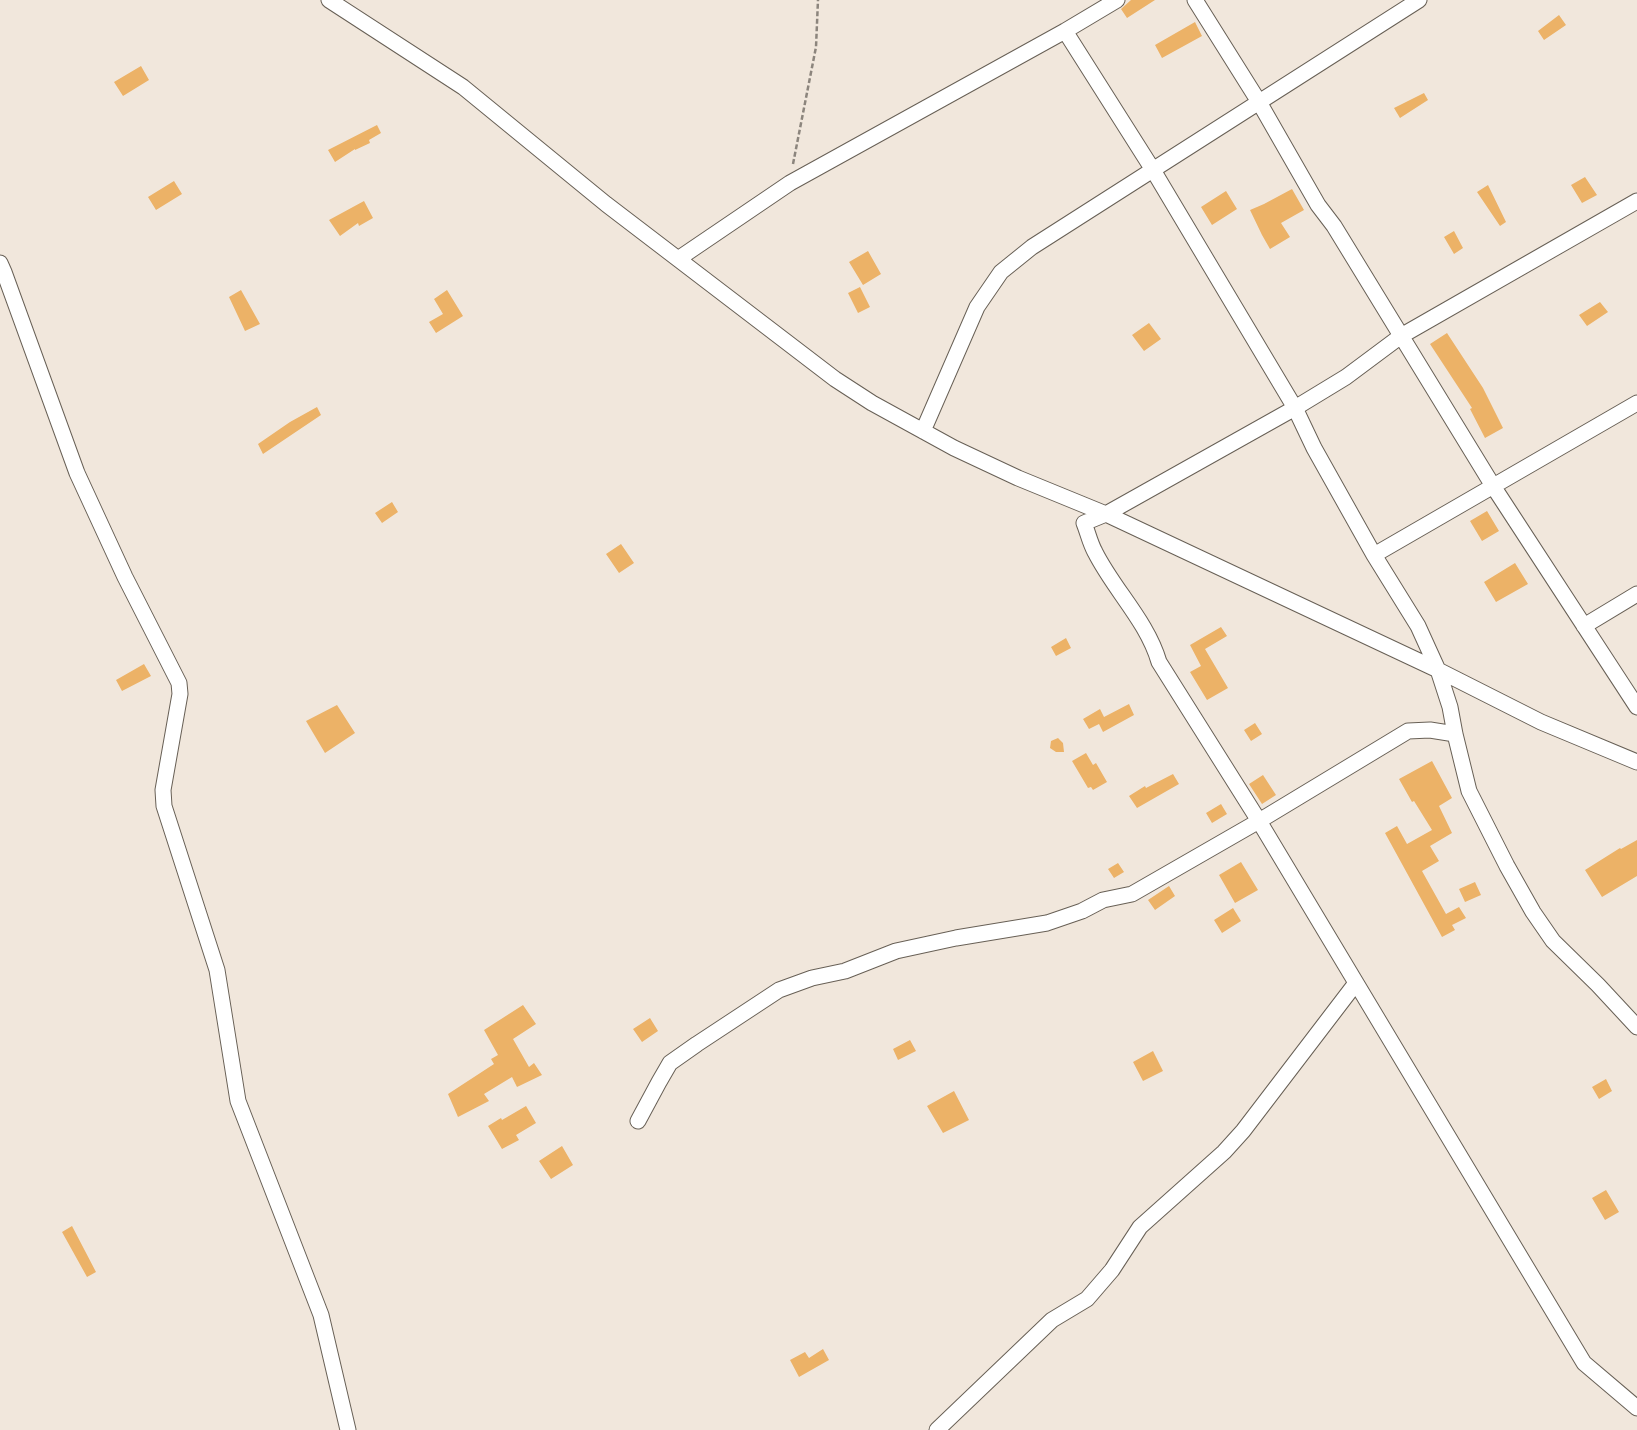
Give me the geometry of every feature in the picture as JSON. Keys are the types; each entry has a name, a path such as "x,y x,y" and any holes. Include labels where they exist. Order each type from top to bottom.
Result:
{"street":[{"path":"329,0 463,87 606,204 835,379 872,403 954,448 1018,478 1106,514 1438,670 1541,722 1637,762"},
{"path":"678,258 790,182 1065,31 1117,0"},
{"path":"1195,0 1259,102 1318,205 1334,226 1493,486 1637,706"},
{"path":"923,431 977,307 1001,272 1032,247 1419,0"},
{"path":"1065,31 1153,170 1294,408 1314,448 1374,555 1418,626 1438,670 1450,706 1454,734 1469,791 1533,912 1553,941 1637,1027"},
{"path":"1637,201 1401,336 1346,377 1294,408 1106,514 1084,523 1095,552 1147,633 1159,662 1259,821 1584,1364 1637,1408"},
{"path":"0,263 77,473 125,577 179,683 180,694 163,790 164,806 217,970 238,1101 321,1315 348,1430"},
{"path":"1374,555 1637,403"},
{"path":"1584,626 1637,594"},
{"path":"638,1122 670,1063 779,990 812,978 845,971 896,951 956,938 1047,923 1082,911 1103,900 1132,894 1259,821 1408,731 1430,730 1454,734"},
{"path":"937,1430 1052,1320 1087,1299 1112,1270 1140,1227 1224,1152 1243,1131 1356,983"}],"path":[{"path":"790,182 816,47 818,0"}],"building":[{"path":"1131,0 1155,0 1127,18 1121,9"},
{"path":"1559,15 1566,25 1544,40 1538,31"},
{"path":"1195,22 1202,36 1162,58 1155,45"},
{"path":"141,66 149,80 123,96 114,82"},
{"path":"1424,93 1428,100 1400,118 1394,108"},
{"path":"377,125 381,133 369,140 370,143 355,149 335,162 328,150"},
{"path":"1585,177 1597,195 1582,203 1571,185"},
{"path":"174,181 182,194 156,210 148,197"},
{"path":"1488,185 1506,222 1500,226 1477,192"},
{"path":"1292,189 1304,210 1281,223 1290,237 1270,249 1250,210"},
{"path":"1226,191 1237,209 1212,225 1201,207"},
{"path":"364,201 373,218 359,226 358,223 340,236 329,220"},
{"path":"1454,231 1463,248 1454,254 1444,237"},
{"path":"868,251 881,274 863,285 849,262"},
{"path":"860,287 870,307 858,313 848,293"},
{"path":"241,290 260,324 245,331 229,297"},
{"path":"447,290 463,316 436,333 429,322 443,314 434,299"},
{"path":"1600,302 1608,312 1587,326 1579,315"},
{"path":"1149,323 1161,339 1144,351 1132,335"},
{"path":"1447,333 1483,388 1503,428 1485,438 1470,409 1472,408 1430,344"},
{"path":"317,407 321,415 263,454 258,444 290,422"},
{"path":"392,502 398,512 382,523 375,513"},
{"path":"1487,511 1499,531 1482,541 1470,521"},
{"path":"621,544 634,563 619,573 606,554"},
{"path":"1515,563 1528,584 1496,602 1484,582"},
{"path":"1221,627 1227,636 1205,649 1228,688 1207,700 1190,672 1201,666 1190,645"},
{"path":"1066,638 1071,648 1056,656 1051,647"},
{"path":"144,664 151,676 122,691 116,680"},
{"path":"1129,704 1134,715 1103,732 1099,724 1089,729 1083,719 1100,709 1104,717"},
{"path":"337,705 355,733 325,753 306,721"},
{"path":"1255,723 1262,734 1251,741 1244,730"},
{"path":"1058,738 1063,743 1064,752 1056,752 1050,748 1051,741"},
{"path":"1086,753 1093,765 1096,763 1107,782 1093,790 1091,787 1088,788 1072,761"},
{"path":"1432,761 1452,798 1439,806 1452,833 1430,846 1439,861 1422,871 1446,914 1459,907 1466,918 1452,925 1455,930 1442,937 1385,833 1397,826 1407,844 1432,830 1414,801 1412,802 1399,779"},
{"path":"1173,774 1179,784 1137,808 1129,796 1145,786 1146,788"},
{"path":"1263,775 1276,795 1262,804 1249,784"},
{"path":"1221,804 1227,814 1212,823 1206,813"},
{"path":"1637,840 1637,876 1602,897 1585,870 1620,848"},
{"path":"1241,862 1258,890 1235,903 1219,875"},
{"path":"1118,863 1124,872 1114,878 1108,869"},
{"path":"1475,882 1481,895 1465,902 1459,889"},
{"path":"1169,886 1175,896 1155,910 1148,900"},
{"path":"1233,908 1241,921 1222,933 1214,920"},
{"path":"523,1005 536,1024 513,1039 529,1067 534,1063 542,1075 517,1087 512,1077 484,1094 489,1101 458,1117 448,1094 494,1064 491,1059 498,1055 484,1030"},
{"path":"650,1018 658,1031 642,1042 633,1029"},
{"path":"910,1040 916,1051 898,1060 893,1049"},
{"path":"1153,1051 1163,1071 1143,1081 1133,1062"},
{"path":"1606,1079 1612,1091 1599,1099 1592,1087"},
{"path":"954,1091 969,1120 943,1133 927,1106"},
{"path":"526,1106 536,1123 516,1135 519,1140 502,1149 488,1126"},
{"path":"562,1146 573,1165 551,1179 539,1161"},
{"path":"1606,1190 1619,1212 1605,1220 1592,1198"},
{"path":"72,1226 96,1272 87,1277 62,1232"},
{"path":"823,1349 829,1360 799,1377 790,1360 805,1352 809,1358"}]}
